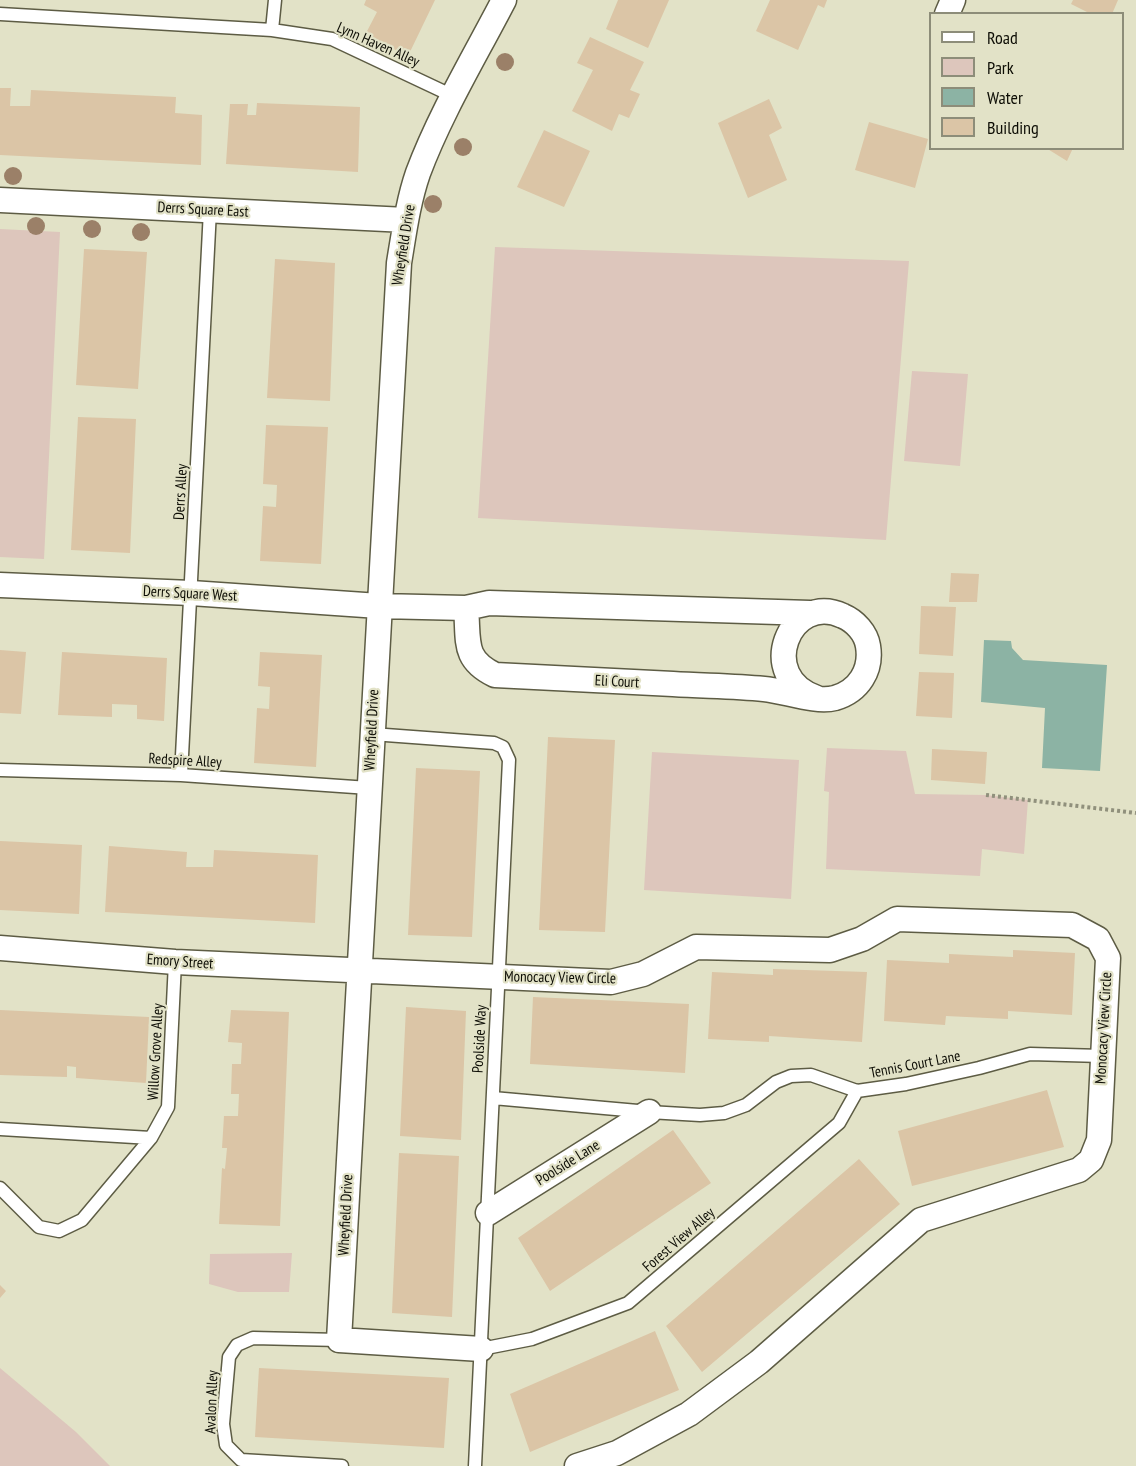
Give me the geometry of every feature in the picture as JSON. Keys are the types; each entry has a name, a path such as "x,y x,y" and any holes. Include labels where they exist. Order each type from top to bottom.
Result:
{"street":[{"name":"Wheyfield Drive","path":"339,1340 394,320 399,263 406,220 418,174 453,96 504,0"},
{"name":"Derrs Square East","path":"0,200 406,220"},
{"name":"Derrs Square West","path":"0,585 191,593 379,606"},
{"name":"Eli Court","path":"379,606 466,608 489,603 829,612 844,616 861,629 868,643 870,657 862,681 847,694 832,699 765,689 495,675 481,668 471,656 466,608"},
{"path":"810,613 794,626 784,643 783,658 786,673 795,686 807,695 817,698"},
{"name":"Monocacy View Circle","path":"359,971 612,982 643,974 696,947 830,950 862,939 897,920 1072,925 1098,939 1108,958 1099,1140 1091,1160 1079,1170 921,1220 759,1362 689,1414 617,1453 578,1466"},
{"name":"Emory Street","path":"0,948 175,962 359,971"},
{"name":"Poolside Lane","path":"488,1213 649,1112"},
{"path":"339,1340 480,1349"}],"lane":[{"path":"272,30 275,0"},
{"name":"Lynn Haven Alley","path":"0,14 272,30 332,39 453,96"},
{"name":"Derrs Alley","path":"182,775 210,210"},
{"name":"Poolside Way","path":"372,734 494,743 503,747 509,760 475,1466"},
{"name":"Redspire Alley","path":"0,770 182,775 369,788"},
{"name":"Willow Grove Alley","path":"0,1188 39,1227 59,1231 82,1220 151,1138 168,1107 175,962"},
{"name":"Tennis Court Lane","path":"493,1098 649,1112 724,1113 746,1105 777,1082 791,1076 811,1076 857,1091 916,1082 1030,1054 1102,1056"},
{"name":"Forest View Alley","path":"480,1349 532,1339 628,1303 839,1123 857,1091"},
{"path":"0,1129 151,1138"},
{"name":"Avalon Alley","path":"339,1340 253,1338 237,1345 229,1358 223,1424 226,1445 241,1460 342,1466"}],"path":[{"path":"986,795 1136,813"}],"green space":[{"path":"0,229 60,232 44,559 0,557"},
{"path":"495,247 909,261 886,540 478,518"},
{"path":"912,371 968,374 960,466 904,461"},
{"path":"827,748 906,751 915,794 986,795 1028,800 1024,854 982,849 980,876 826,869 829,792 824,791"},
{"path":"652,752 799,760 791,899 644,890"},
{"path":"292,1253 289,1292 238,1292 209,1284 210,1254"},
{"path":"0,1368 76,1432 110,1466 0,1466"}],"water":[{"path":"984,640 1011,641 1012,648 1023,660 1107,665 1100,771 1042,768 1045,708 981,702"}],"building":[{"path":"366,0 435,0 408,56 365,35 377,12 364,5"},
{"path":"618,0 669,0 648,48 606,29"},
{"path":"770,0 827,0 824,8 818,5 798,50 756,31"},
{"path":"1073,0 1118,0 1113,12 1087,12 1071,4"},
{"path":"590,37 644,62 630,90 640,94 629,118 619,114 612,131 572,111 593,70 577,63"},
{"path":"0,88 11,88 10,106 30,106 31,90 176,97 175,113 202,115 201,165 0,155"},
{"path":"769,99 782,128 769,135 787,180 748,198 718,123"},
{"path":"257,103 360,107 358,172 226,164 230,104 248,104 247,115 256,115"},
{"path":"869,122 928,139 915,188 855,170"},
{"path":"544,130 590,151 564,207 517,187"},
{"path":"1049,150 1072,150 1067,161"},
{"path":"84,249 147,252 138,389 76,385"},
{"path":"275,259 335,263 330,401 267,398"},
{"path":"78,417 136,419 130,553 71,550"},
{"path":"266,425 328,427 321,564 260,561 263,506 276,507 277,485 263,484"},
{"path":"951,573 979,574 977,602 949,602"},
{"path":"921,606 956,607 953,656 919,654"},
{"path":"0,650 26,652 21,714 0,713"},
{"path":"62,652 167,658 164,721 137,719 137,705 112,704 112,717 58,715"},
{"path":"260,652 322,655 316,767 254,763 257,708 269,709 270,687 258,686"},
{"path":"919,672 954,673 952,718 916,716"},
{"path":"548,737 615,740 605,932 539,930"},
{"path":"932,749 987,752 985,784 931,780"},
{"path":"416,768 480,771 472,937 408,935"},
{"path":"0,841 82,845 79,914 0,910"},
{"path":"109,846 187,852 186,867 213,867 214,850 318,855 315,923 105,912"},
{"path":"1013,950 1075,953 1072,1015 1008,1011 1008,1019 946,1016 945,1025 884,1021 887,960 949,963 949,954 1013,957"},
{"path":"773,969 867,972 862,1042 769,1036 769,1042 708,1039 712,972 773,975"},
{"path":"533,997 689,1004 685,1073 530,1064"},
{"path":"406,1007 466,1011 461,1140 400,1136"},
{"path":"0,1010 149,1017 146,1083 76,1078 76,1067 67,1066 67,1077 0,1075"},
{"path":"231,1010 289,1012 280,1226 219,1224 222,1168 225,1169 227,1148 222,1148 224,1116 238,1116 239,1094 231,1094 232,1064 241,1064 242,1043 228,1042"},
{"path":"1047,1090 1064,1147 912,1186 898,1131"},
{"path":"673,1130 711,1183 550,1291 518,1238"},
{"path":"399,1153 459,1156 452,1317 392,1313"},
{"path":"859,1159 900,1204 702,1372 666,1326"},
{"path":"0,1285 6,1291 0,1298"},
{"path":"655,1331 679,1390 530,1452 510,1394"},
{"path":"259,1368 449,1378 444,1448 255,1437"}]}
